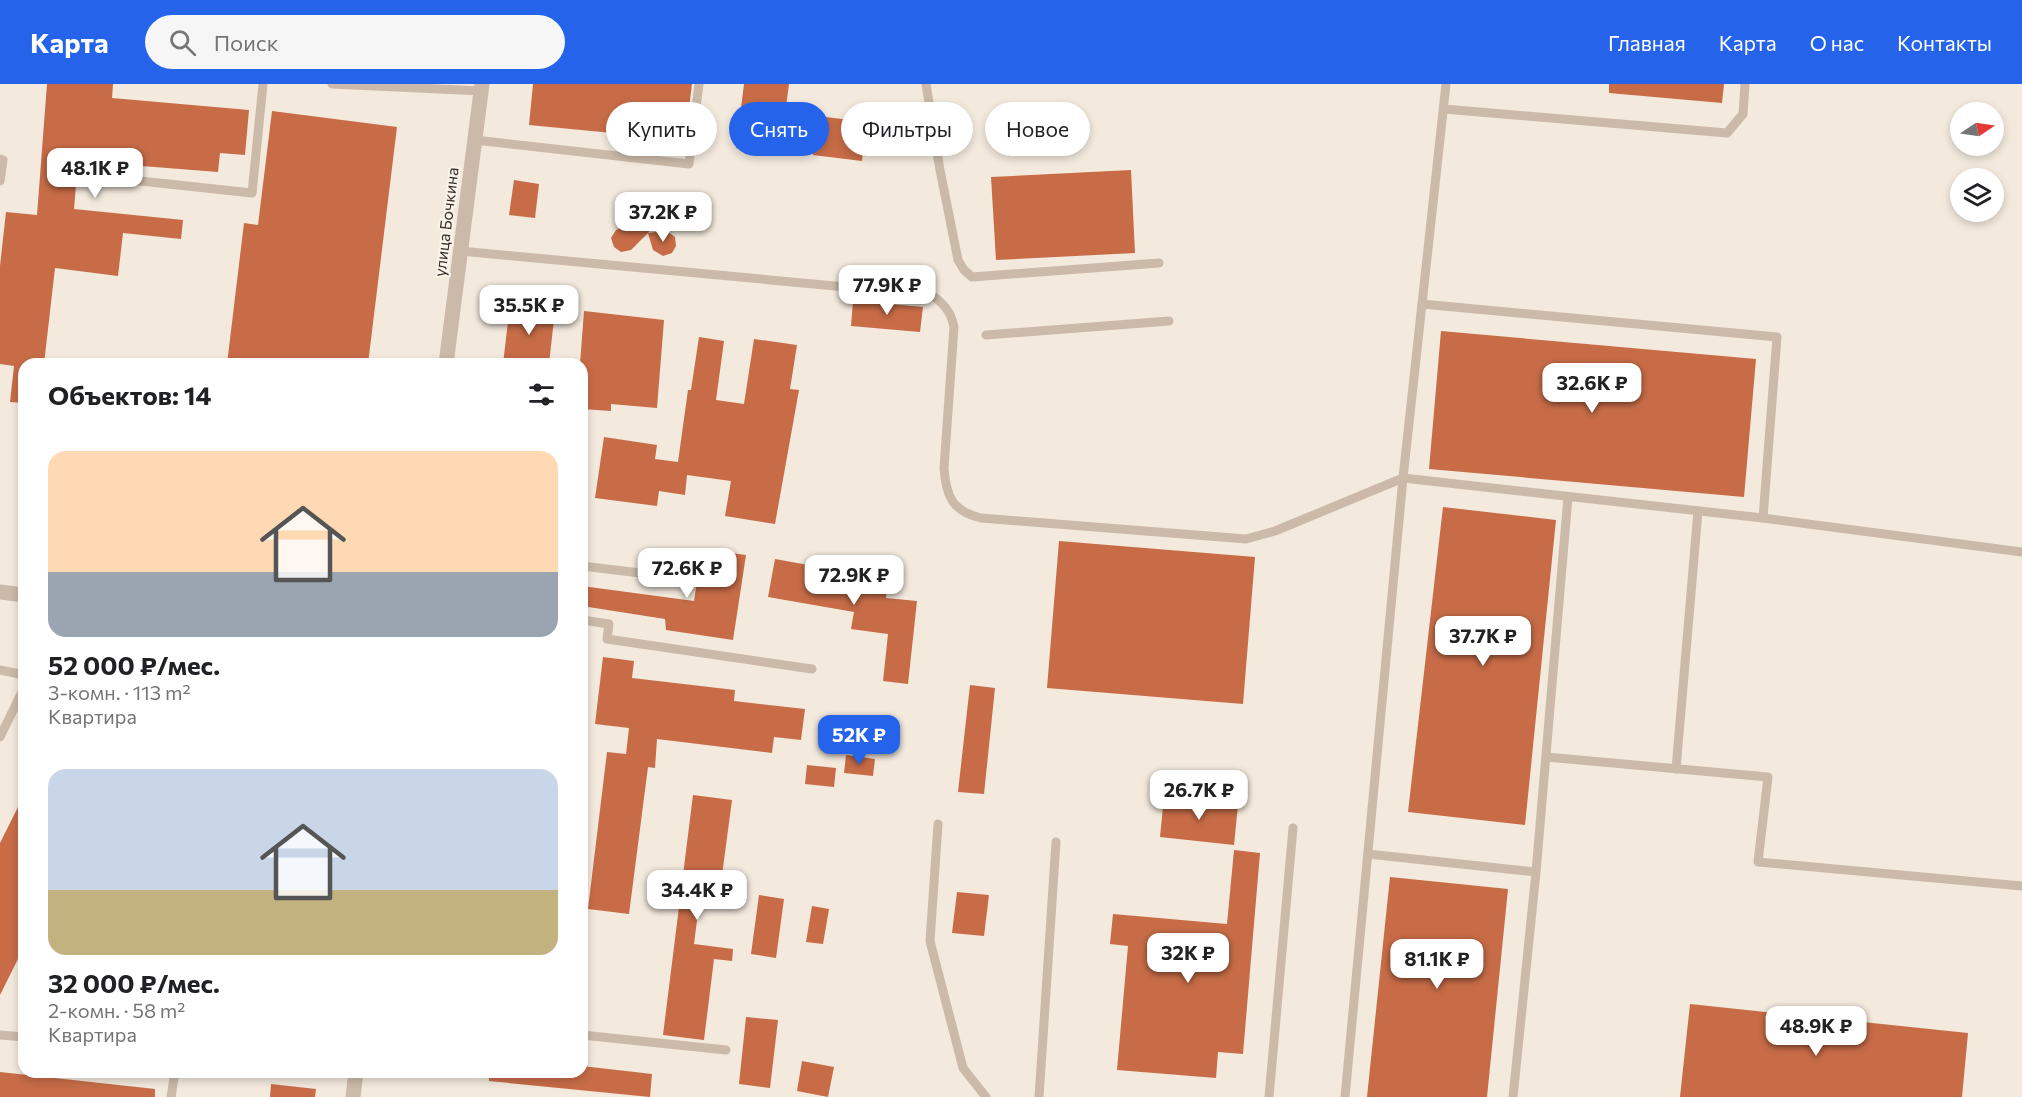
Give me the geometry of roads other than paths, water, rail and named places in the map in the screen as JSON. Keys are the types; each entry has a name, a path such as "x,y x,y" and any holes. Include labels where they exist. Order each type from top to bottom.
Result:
{"street":[{"name":"улица Бочкина","path":"447,358 482,87"},
{"path":"0,592 18,594"},
{"path":"353,1097 355,1078"}],"lane":[{"path":"94,176 252,193 263,84"},
{"path":"332,84 482,87"},
{"path":"475,140 689,164 699,84"},
{"path":"926,84 958,260 972,277 1159,263"},
{"path":"1345,1097 1403,478 1446,84"},
{"path":"1444,109 1727,132 1743,114 1745,84"},
{"path":"0,159 3,160 0,181"},
{"path":"460,251 933,295 951,313 954,327 945,481 956,506 966,514 973,516 1246,539 1275,531 1403,478 1763,518 2022,552"},
{"path":"1422,304 1777,337 1763,518"},
{"path":"986,335 1169,321"},
{"path":"1513,1097 1536,872 1568,497"},
{"path":"1676,769 1698,511"},
{"path":"588,567 681,578"},
{"path":"588,621 609,624 607,639 812,669"},
{"path":"0,670 18,674"},
{"path":"0,737 18,700"},
{"path":"1546,757 1768,777 1758,862 2022,886"},
{"path":"938,824 930,941 963,1068 986,1097"},
{"path":"1269,1097 1293,828"},
{"path":"1039,1097 1056,842"},
{"path":"1368,854 1536,872"},
{"path":"0,1035 18,1036"},
{"path":"588,1036 726,1050"},
{"path":"171,1097 174,1078"}]}
